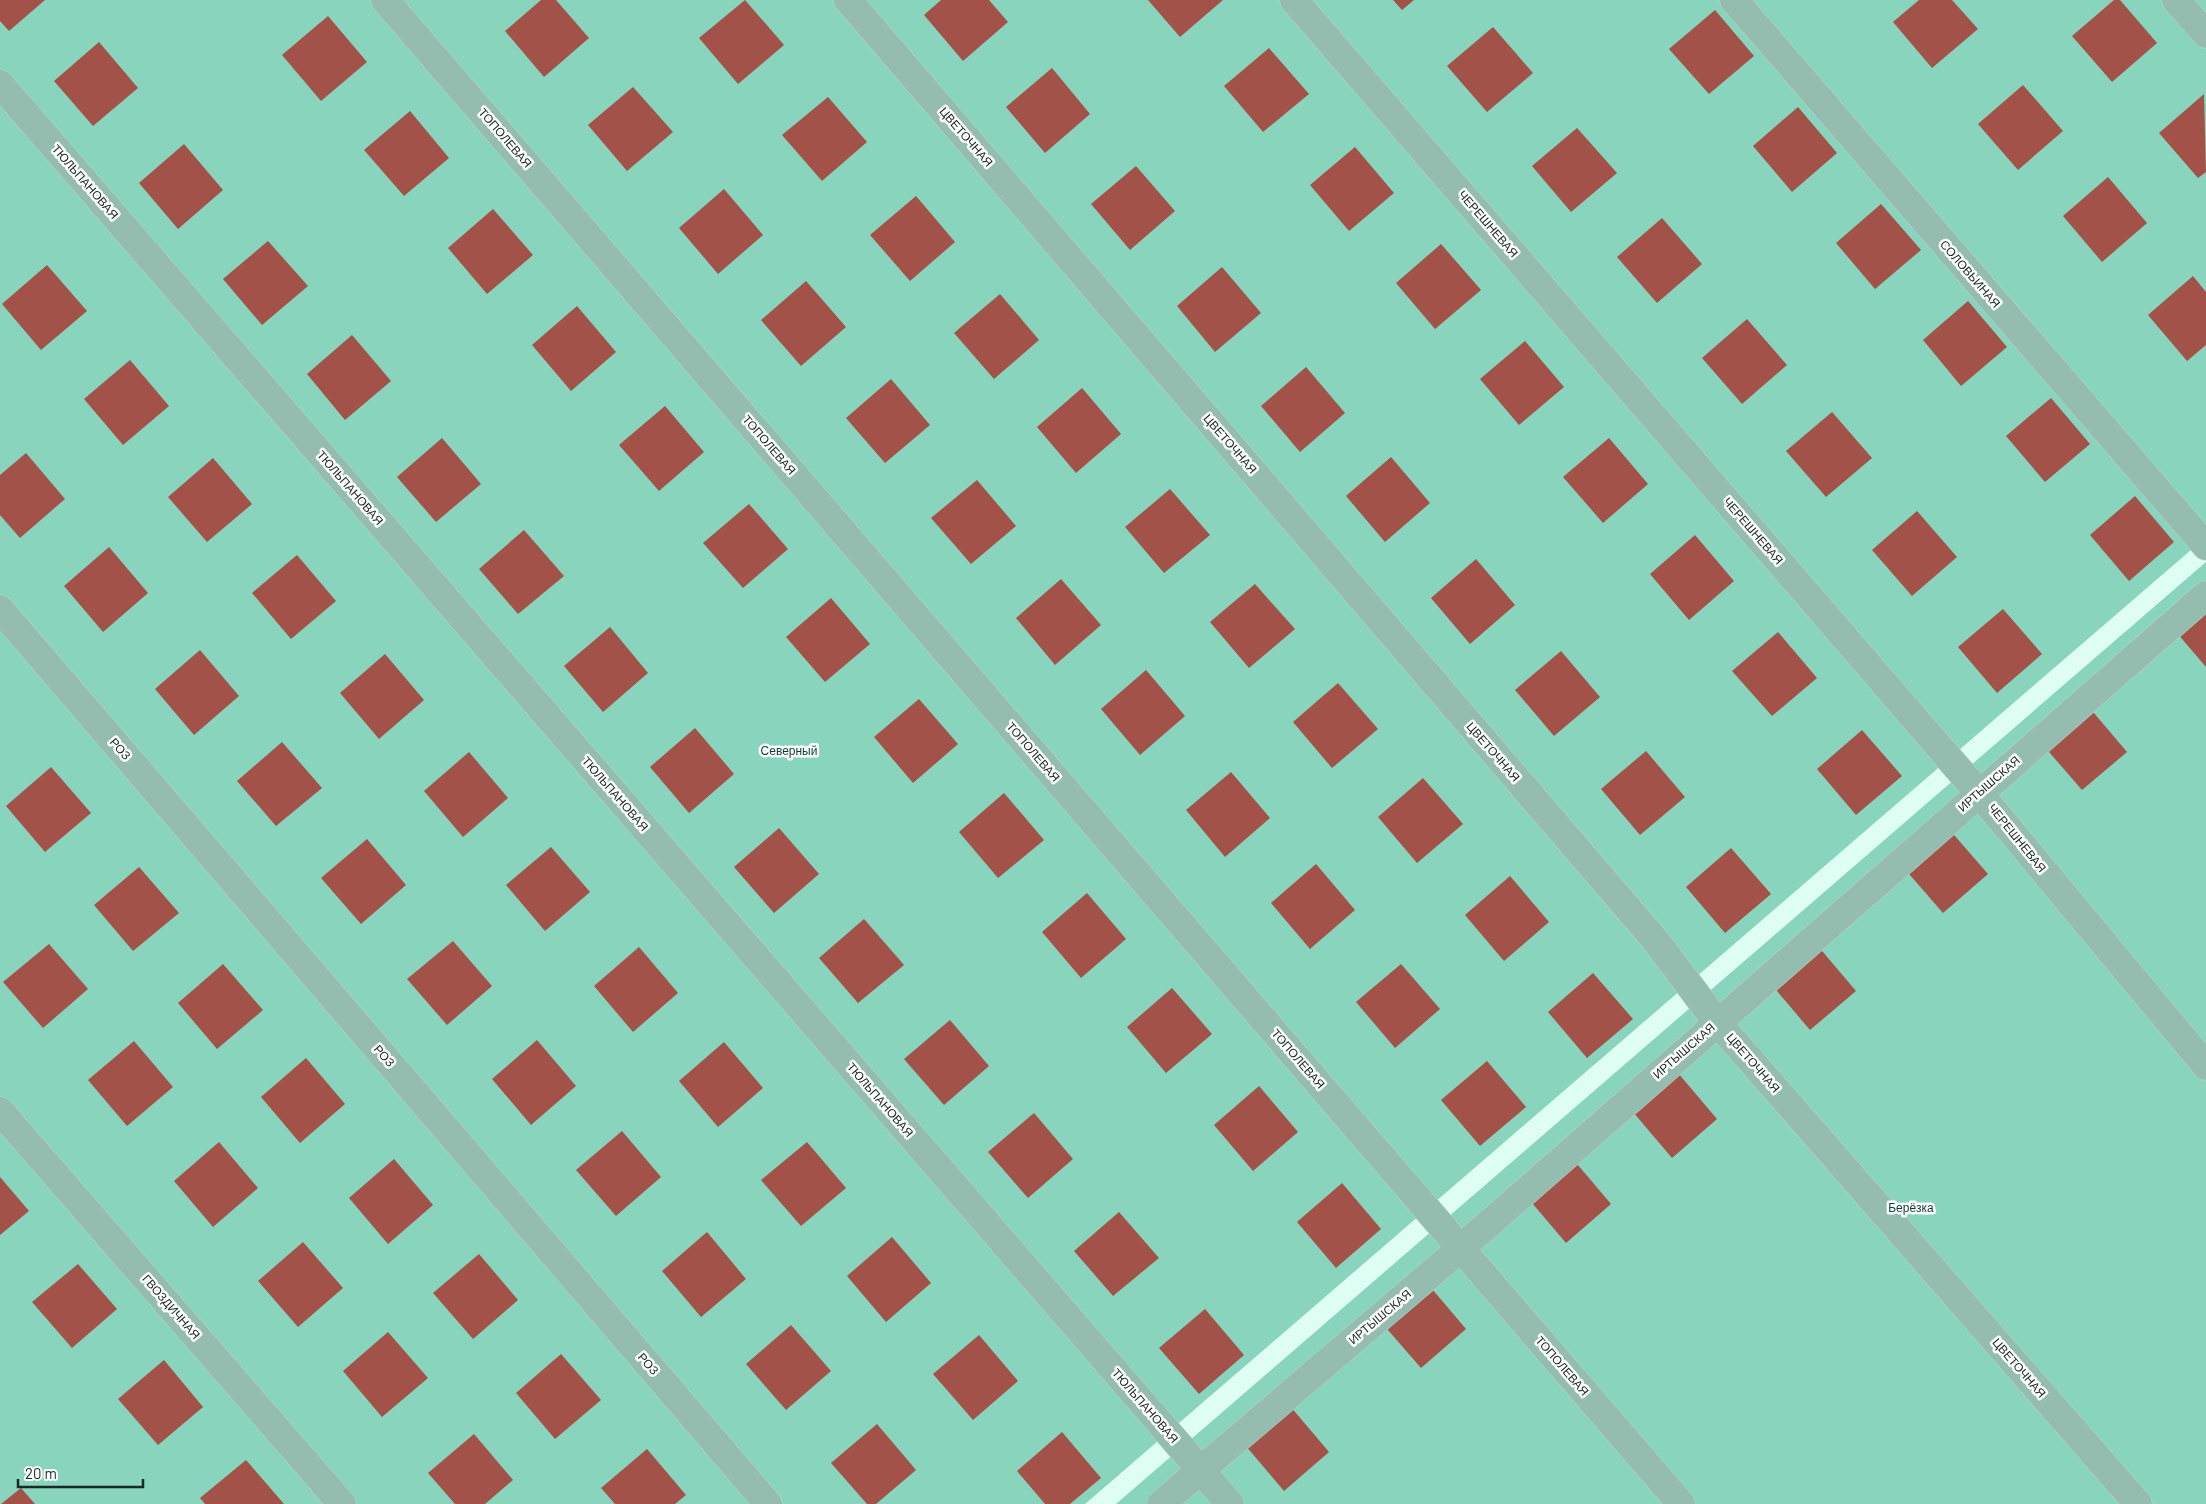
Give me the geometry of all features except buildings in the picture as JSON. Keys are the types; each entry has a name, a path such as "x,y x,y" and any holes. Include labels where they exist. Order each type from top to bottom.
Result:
{"street":[{"name":"ТОПОЛЕВАЯ","path":"385,0 1681,1504"},
{"name":"ЦВЕТОЧНАЯ","path":"848,0 1656,941 1717,1022 2138,1504"},
{"name":"ЧЕРЕШНЕВАЯ","path":"1294,0 1979,793 2206,1066"},
{"name":"СОЛОВЬИНАЯ","path":"1734,0 2206,546"},
{"path":"2176,0 2206,34"},
{"name":"ТЮЛЬПАНОВАЯ","path":"0,84 1230,1504"},
{"name":"ИРТЫШСКАЯ","path":"1161,1504 1461,1248 2206,595"},
{"name":"РОЗ","path":"0,609 768,1504"},
{"name":"ГВОЗДИЧНАЯ","path":"0,1111 342,1504"}],"green space":[{"name":"Северный","path":"0,0 2206,0 2206,537 1085,1504 0,1504"},
{"name":"Берёзка","path":"2206,562 2206,1504 1116,1504"}]}
